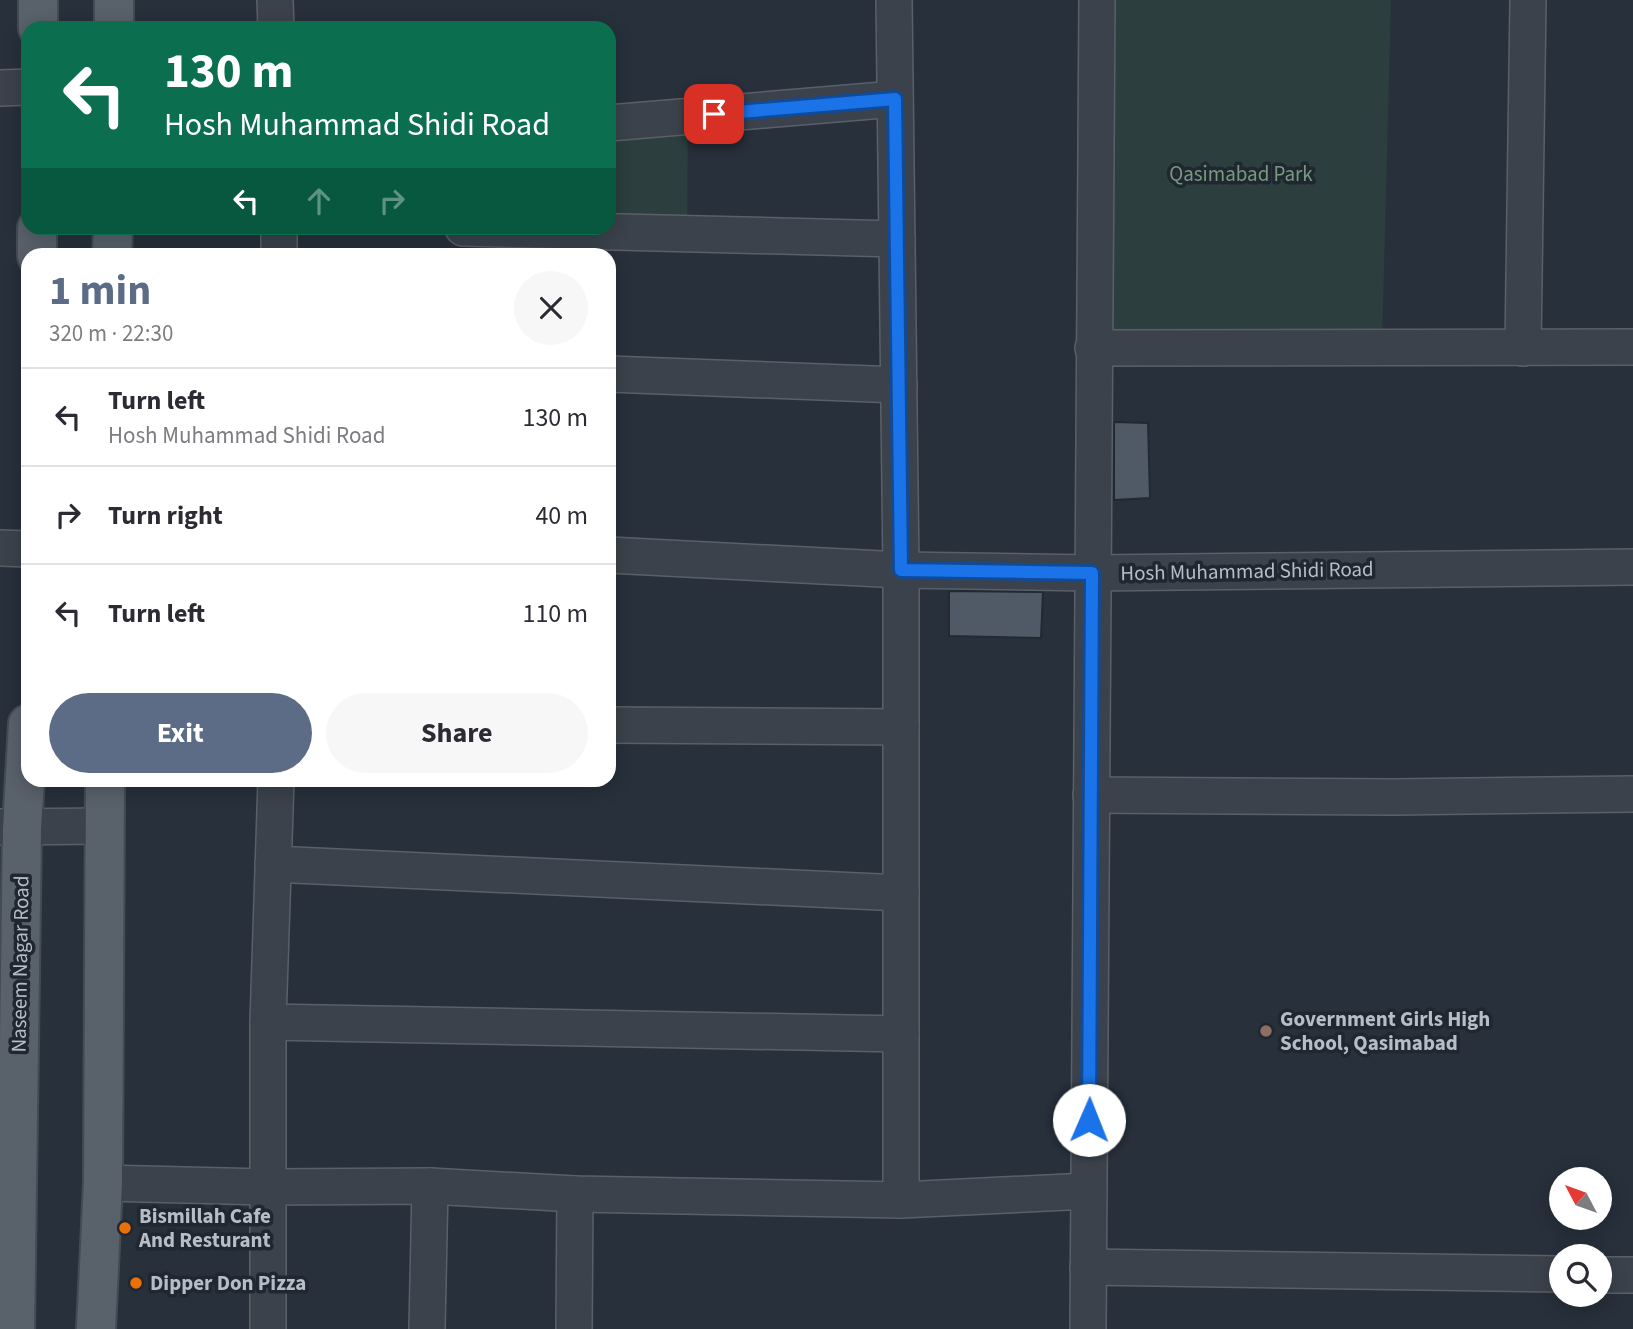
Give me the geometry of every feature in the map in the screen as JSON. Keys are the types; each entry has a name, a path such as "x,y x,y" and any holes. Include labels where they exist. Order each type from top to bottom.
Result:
{"main road":[{"path":"38,0 38,21"},
{"path":"114,0 114,21"},
{"name":"Naseem Nagar Road","path":"15,1329 11,828 21,767"},
{"path":"96,1329 103,1183 105,787"}],"street":[{"path":"275,0 276,21"},
{"path":"894,0 901,570 901,1200"},
{"path":"1088,1329 1097,0"},
{"path":"1524,348 1528,0"},
{"path":"0,88 21,87"},
{"path":"616,122 895,99"},
{"path":"616,232 897,239"},
{"path":"1093,348 1633,347"},
{"path":"616,374 898,385"},
{"path":"0,548 21,549"},
{"name":"Hosh Muhammad Shidi Road","path":"616,555 901,570 1092,573 1633,567"},
{"path":"616,725 901,727"},
{"path":"268,1329 268,1022 276,787"},
{"path":"1091,795 1394,797 1633,794"},
{"path":"11,828 104,826"},
{"path":"273,864 901,893"},
{"path":"268,1022 901,1034"},
{"path":"103,1183 269,1187 430,1186 575,1194 901,1200 1088,1191"},
{"path":"427,1329 430,1186"},
{"path":"574,1329 575,1194"},
{"path":"1088,1267 1549,1274"},
{"path":"1612,1275 1633,1275"}],"green space":[{"name":"Qasimabad Park","path":"1097,0 1391,0 1382,347 1093,348"},
{"path":"688,116 687,233 616,228 616,122"}],"building":[{"path":"1114,422 1148,423 1150,498 1114,500"},
{"path":"949,591 1043,592 1041,638 949,636"}],"place":[{"name":"Government Girls High School, Qasimabad","path":"1266,1031"},
{"name":"Bismillah Cafe And Resturant","path":"125,1228"},
{"name":"Dipper Don Pizza","path":"136,1283"}],"route":[{"path":"714,114 895,99 901,570 1092,573 1089,1120"}]}
